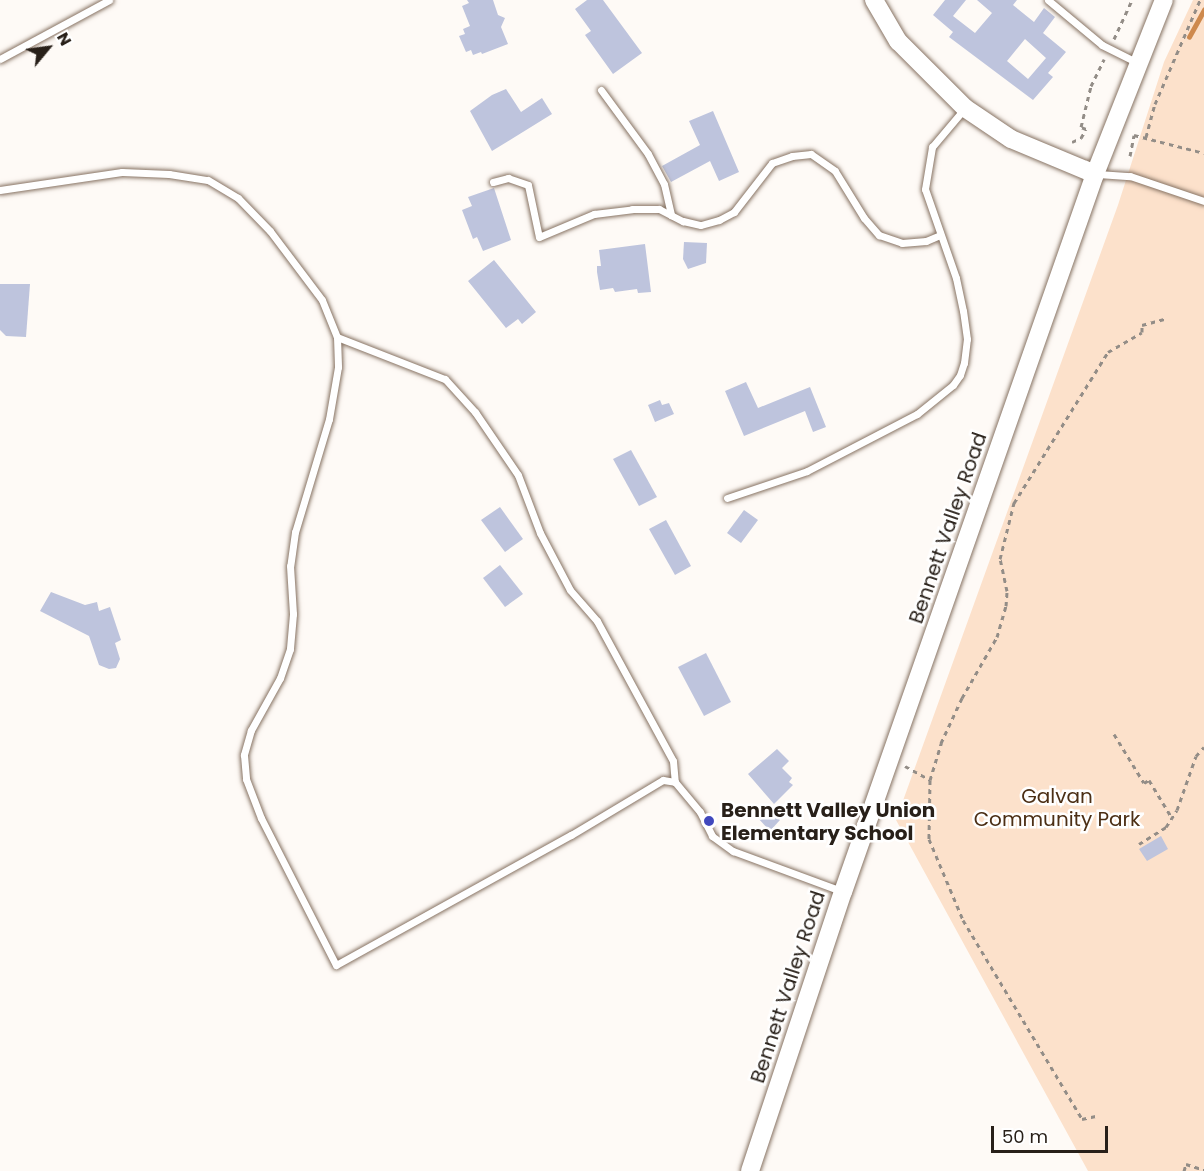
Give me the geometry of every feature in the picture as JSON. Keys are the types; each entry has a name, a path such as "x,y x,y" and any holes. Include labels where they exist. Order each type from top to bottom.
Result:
{"street":[{"path":"874,0 898,41 965,108 1011,139 1095,174"},
{"name":"Bennett Valley Road","path":"750,1171 843,892 1095,174 1164,0"}],"lane":[{"path":"0,59 110,0"},
{"path":"1048,0 1109,48 1138,63"},
{"path":"601,90 648,154 664,184 671,215"},
{"path":"727,498 807,471 917,414 953,385 964,363 967,339 956,278 925,189 932,147 965,108"},
{"path":"492,182 508,178 528,185 539,237 594,214 659,209 683,221 701,225 719,220 734,212 772,164 792,156 811,154 835,171 864,218 879,235 902,243 926,241 940,235"},
{"path":"0,190 122,172 169,174 208,180 238,198 285,249 322,300 338,337 338,367 329,419 295,532 291,566 293,614 290,649 280,678 251,729 244,755 246,779 261,818 336,965 561,841 663,780 675,782"},
{"path":"1095,174 1130,176 1204,201"},
{"path":"338,337 445,379 475,412 518,475 540,533 570,590 597,621 673,761 675,782 700,812 712,836 733,851 843,892"}],"path":[{"path":"1072,142 1081,138 1086,129 1081,127 1091,86 1132,0"},
{"path":"1146,137 1155,104 1200,0"},
{"path":"1130,156 1134,135 1204,153"},
{"path":"1096,1116 1082,1119 963,920 929,839 930,780 941,743 962,698 997,637 1006,606 1007,591 999,559 1014,503 1108,352 1142,332 1142,325 1164,319"},
{"path":"1114,734 1144,783 1149,780 1172,818"},
{"path":"1139,844 1166,827 1172,818 1196,756 1204,747"},
{"path":"890,758 930,780"},
{"path":"1184,1171 1186,1164 1204,1170"}],"green space":[{"name":"Galvan Community Park","path":"1193,0 1204,0 1204,1171 1088,1171 896,820 1118,205 1164,62"}],"building":[{"path":"467,0 493,0 498,15 505,18 501,27 508,44 482,54 481,52 473,55 471,50 466,52 459,36 465,34 463,29 470,26 462,6 469,3"},
{"path":"587,0 603,0 642,53 613,74 585,35 591,31 575,9"},
{"path":"945,0 966,0 953,16 975,33 992,13 977,0 1017,0 1013,5 1034,22 1044,8 1055,17 1043,33 1066,52 1048,73 1053,77 1033,100 949,37 953,32 933,15","holes":["1025,39 1046,58 1028,79 1007,61"]},
{"path":"506,89 521,112 542,98 552,114 492,151 470,111 492,95"},
{"path":"713,111 739,172 719,181 710,161 671,182 662,166 700,145 689,121"},
{"path":"494,188 511,240 483,251 477,237 473,239 462,210 472,206 468,197"},
{"path":"684,242 707,243 706,263 688,269 683,259"},
{"path":"645,244 651,292 638,293 637,289 615,292 613,288 600,290 597,272 597,266 601,266 599,250"},
{"path":"494,260 536,312 522,324 518,319 506,328 468,281"},
{"path":"0,284 30,284 26,337 6,336 0,330"},
{"path":"746,382 758,408 810,387 826,427 813,432 805,411 744,436 725,391"},
{"path":"660,400 662,405 669,403 674,414 655,422 648,405"},
{"path":"631,450 657,497 639,506 613,459"},
{"path":"500,507 523,539 505,552 481,520"},
{"path":"744,510 758,520 741,543 727,533"},
{"path":"666,520 691,566 675,575 649,529"},
{"path":"500,565 523,594 505,607 483,578"},
{"path":"51,592 85,605 97,602 99,611 110,607 121,640 115,643 120,659 116,668 109,669 99,665 89,636 40,611"},
{"path":"706,653 731,702 704,716 678,667"},
{"path":"777,749 789,761 782,768 792,778 789,782 793,785 774,804 748,774"},
{"path":"765,805 780,820 770,831 755,815"},
{"path":"1161,836 1168,849 1147,861 1139,849"}],"waterway":[{"path":"1189,37 1204,10"}],"place":[{"name":"Bennett Valley Union Elementary School","path":"709,821"}]}
